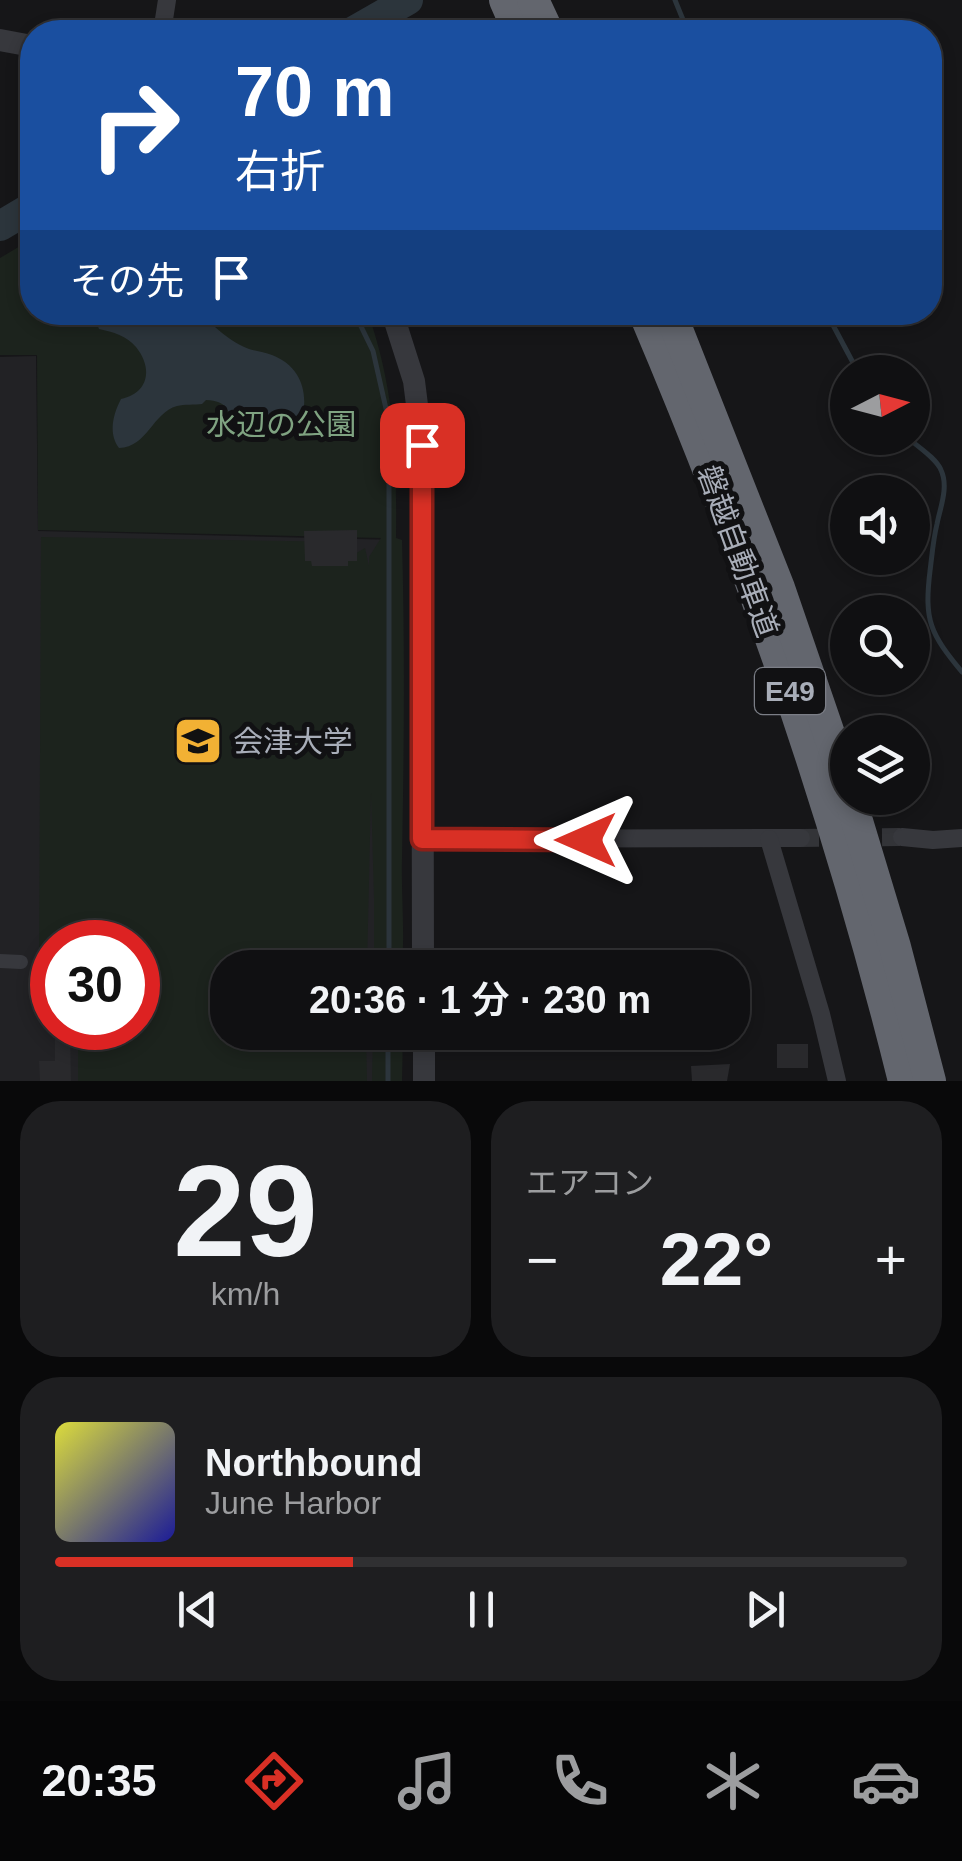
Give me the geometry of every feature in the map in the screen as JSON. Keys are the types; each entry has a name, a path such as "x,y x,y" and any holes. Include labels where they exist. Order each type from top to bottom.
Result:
{"highway":[{"name":"磐越自動車道","path":"649,325 723,507 793,700 839,846 904,1081"},
{"name":"磐越自動車道","path":"675,325 780,588 830,735"},
{"path":"855,815 930,1081"}],"street":[{"path":"396,325 414,380 422,445 423,950"},
{"path":"902,837 962,838"},
{"path":"422,839 801,838"},
{"path":"769,839 837,1081"},
{"path":"0,961 21,962"},
{"path":"424,1050 424,1081"}],"shaded area":[{"path":"98,325 215,325 244,347 272,355 291,367 304,394 300,426 285,435 260,434 242,427 223,404 206,400 169,410 137,442 119,448 113,430 116,411 121,399 143,385 145,363 128,340"},
{"name":"会津大学","path":"36,356 38,531 398,540 394,950 210,950 210,1050 394,1050 393,1081 0,1081 0,357"}],"green space":[{"name":"会津大学","path":"20,246 20,325 372,325 389,397 395,451 396,538 402,540 403,950 374,950 371,793 367,950 210,950 210,1050 366,1050 367,1081 78,1081 78,1050 160,1050 160,920 39,920 41,537 351,542 353,555 365,548 369,566 369,557 381,538 38,530 37,355 0,355 0,258"},
{"path":"373,1050 403,1050 402,1081 372,1081"}],"building":[{"path":"357,530 357,561 348,561 348,566 312,566 311,561 305,561 304,531"},
{"path":"777,1044 808,1044 808,1068 777,1068"},
{"path":"55,1050 70,1050 71,1081 40,1081 39,1061 55,1061"},
{"path":"730,1064 727,1081 692,1081 691,1066"}],"waterway":[{"path":"373,20 408,0"},
{"path":"675,0 683,20"},
{"path":"0,226 20,214"},
{"path":"360,325 373,351 389,422 389,950"},
{"path":"833,325 849,355"},
{"path":"928,455 941,470 944,483 930,571 929,615 936,636 962,672"},
{"path":"388,1050 388,1081"}],"tunnel":[{"path":"801,838 902,837"}],"place":[{"name":"会津大学","path":"198,741"}],"route":[{"path":"422,445 422,839 586,840"}],"park label":[{"name":"水辺の公園","path":"281,424"}]}
